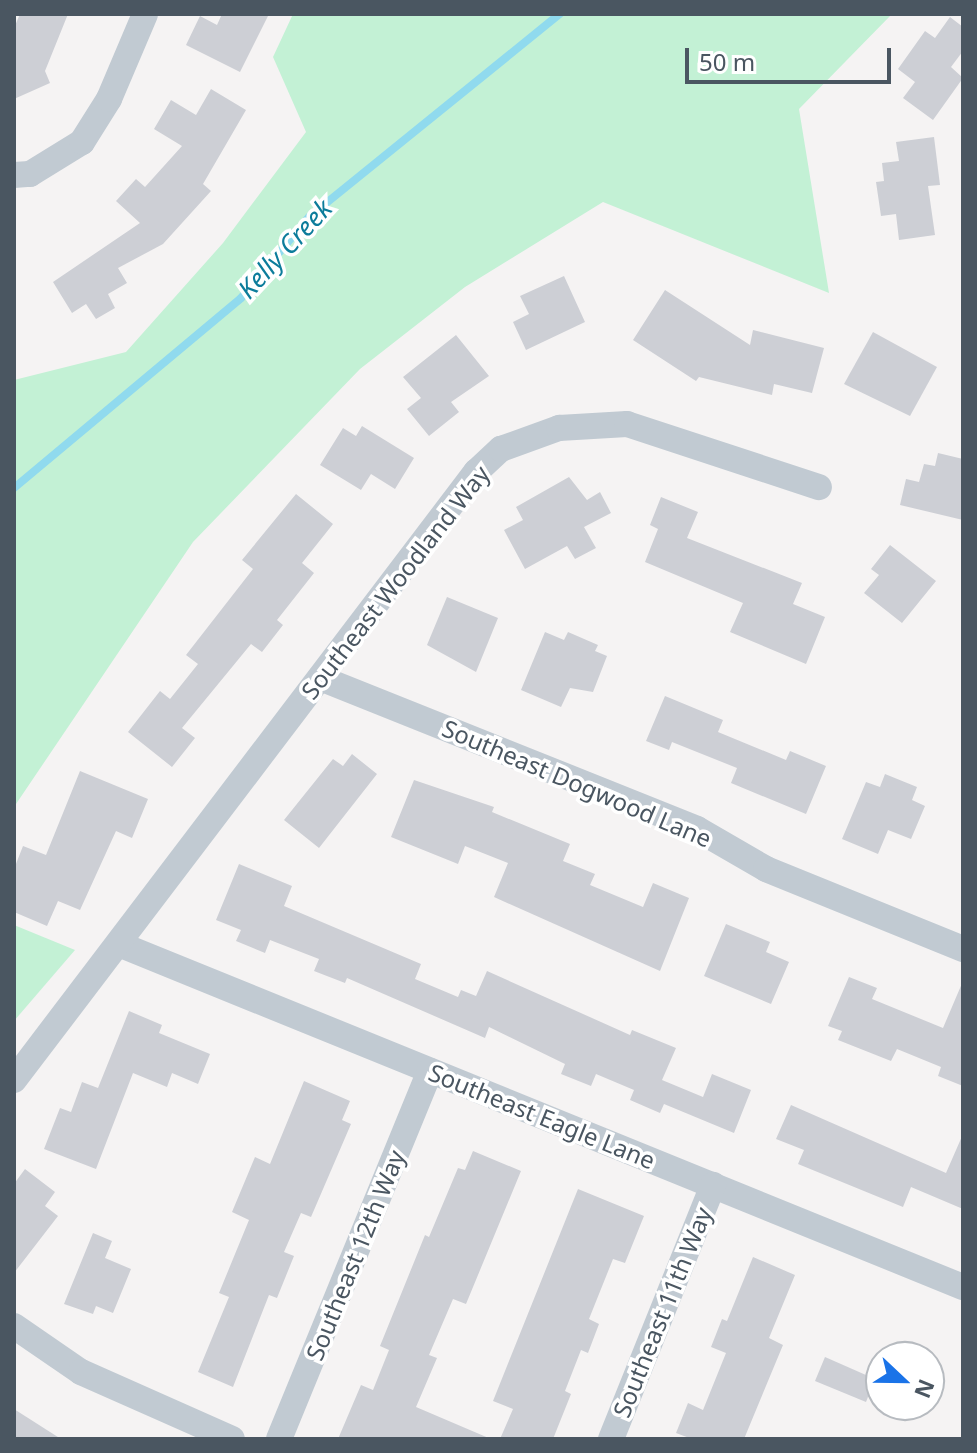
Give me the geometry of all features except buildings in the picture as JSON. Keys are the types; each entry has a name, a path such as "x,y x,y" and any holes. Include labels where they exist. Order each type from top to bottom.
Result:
{"street":[{"path":"14,175 30,174 82,142 109,99 145,14"},
{"name":"Southeast Woodland Way","path":"14,1080 121,945 476,472 501,449 529,435 589,424 627,424 819,487"},
{"name":"Southeast Dogwood Lane","path":"320,678 697,829 766,869 963,949"},
{"name":"Southeast Eagle Lane","path":"121,945 963,1287"},
{"name":"Southeast 12th Way","path":"279,1439 430,1071"},
{"name":"Southeast 11th Way","path":"611,1439 713,1185"},
{"path":"14,1326 81,1372 232,1439"}],"green space":[{"path":"293,14 892,14 799,109 829,293 603,202 465,287 360,369 193,542 14,807 14,380 126,352 223,243 306,132 273,57"},
{"path":"14,925 75,950 14,1021"}],"waterway":[{"name":"Kelly Creek","path":"14,488 241,298 309,217 560,14"}]}
